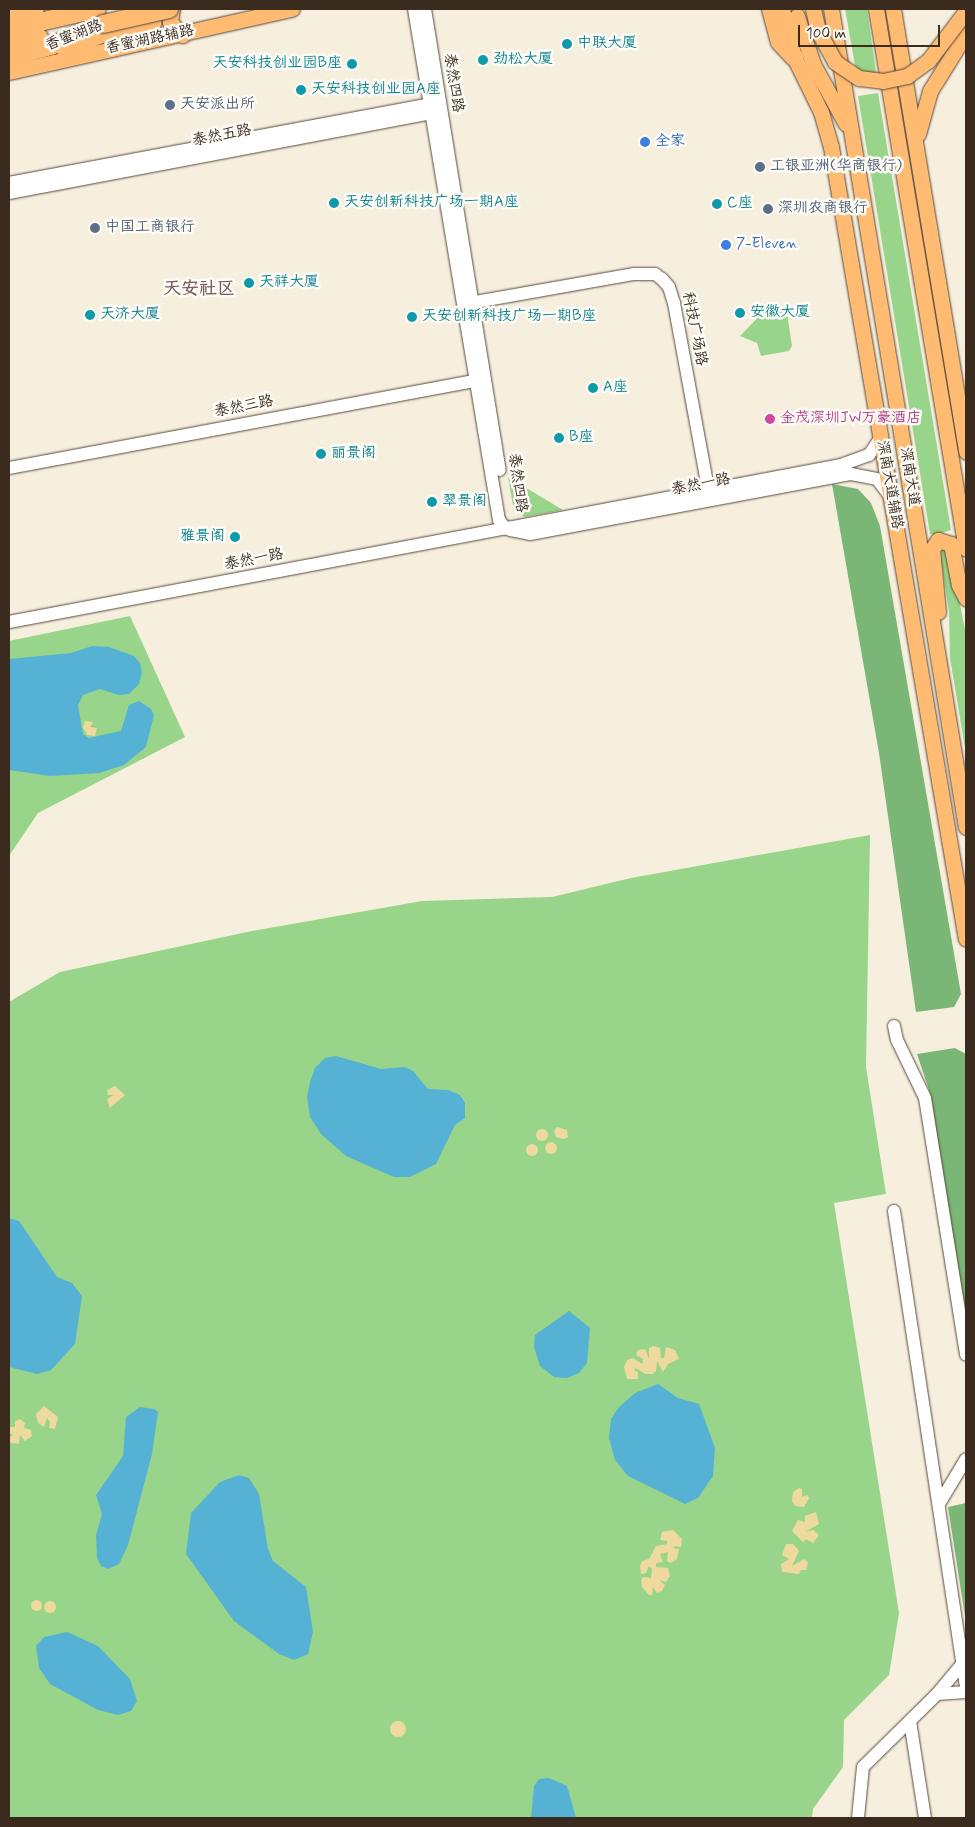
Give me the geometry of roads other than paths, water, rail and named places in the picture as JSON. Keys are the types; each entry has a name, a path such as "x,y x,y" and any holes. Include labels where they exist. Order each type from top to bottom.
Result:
{"highway":[{"path":"9,14 35,9"},
{"name":"香蜜湖路","path":"13,66 51,46 100,16 170,9"},
{"path":"771,9 780,42 794,56"},
{"path":"9,28 100,16"},
{"path":"9,44 100,16"}],"main road":[{"path":"170,9 170,22 182,34"},
{"name":"香蜜湖路辅路","path":"13,66 164,39 292,9"},
{"name":"深南大道辅路","path":"782,9 794,56 811,92 832,147 966,939"},
{"path":"813,9 818,30 835,62 859,78 883,81 907,76 928,61 966,11"},
{"name":"深南大道","path":"831,9 966,827"},
{"path":"876,9 966,549"},
{"path":"893,9 966,452"},
{"path":"797,12 813,64 845,121 855,151"},
{"path":"797,12 811,92"},
{"path":"13,66 152,16"},
{"path":"919,166 918,125 923,109 940,73 964,36"},
{"path":"9,82 134,53 164,39"},
{"path":"957,394 958,502"},
{"path":"936,642 939,597 932,549 938,540 951,544 959,585 966,598"},
{"path":"911,612 943,687"}],"street":[{"path":"164,9 152,16 164,39"},
{"name":"泰然四路","path":"414,9 436,108"},
{"name":"泰然四路","path":"425,9 436,108 479,376 508,518 506,529"},
{"name":"泰然五路","path":"9,183 436,108"},
{"name":"泰然五路","path":"9,193 436,108"},
{"path":"9,177 28,179"},
{"name":"科技广场路","path":"468,307 641,280 658,284 666,303 705,496"},
{"name":"泰然三路","path":"9,460 479,376"},
{"name":"泰然三路","path":"9,468 479,376"},
{"name":"泰然一路","path":"9,622 506,529 530,534 859,460 875,450 881,436"},
{"name":"泰然一路","path":"705,496 858,473 882,484 892,500"},
{"path":"894,1026 897,1040 925,1098 966,1355"},
{"path":"894,1211 966,1685"},
{"path":"939,1504 966,1459"},
{"path":"858,1818 863,1767 937,1694 963,1663"},
{"path":"937,1694 966,1692"},
{"path":"910,1721 925,1818"}],"water":[{"path":"92,646 109,647 134,656 140,663 142,673 139,684 129,694 119,695 100,689 83,695 78,705 83,734 89,738 121,731 129,705 139,701 151,709 154,715 146,747 124,765 99,773 50,776 9,770 9,659 71,653"},
{"path":"336,1056 381,1069 405,1067 413,1071 428,1089 448,1090 460,1095 465,1103 465,1118 455,1125 436,1164 410,1177 394,1177 346,1156 321,1134 310,1117 307,1097 315,1068 325,1058"},
{"path":"9,1218 19,1221 57,1277 72,1283 82,1296 75,1344 51,1370 37,1374 9,1367"},
{"path":"569,1311 590,1328 587,1363 579,1373 567,1378 554,1377 540,1366 534,1347 535,1335"},
{"path":"658,1384 678,1398 699,1404 715,1448 713,1476 698,1498 685,1504 628,1476 615,1460 609,1438 611,1419 619,1407 635,1393"},
{"path":"140,1407 154,1409 158,1412 152,1454 128,1545 119,1564 108,1569 101,1566 97,1558 96,1535 102,1514 96,1495 123,1456 126,1417"},
{"path":"239,1475 249,1478 259,1494 268,1549 273,1561 306,1587 313,1632 308,1654 294,1660 279,1654 234,1621 186,1554 191,1513 220,1482"},
{"path":"67,1632 98,1646 130,1679 137,1701 131,1711 118,1715 98,1710 50,1684 39,1668 36,1646 44,1637"},
{"path":"549,1778 567,1786 576,1818 531,1818 534,1786 539,1779"}],"place":[{"name":"中联大厦","path":"567,44"},
{"name":"劲松大厦","path":"483,60"},
{"name":"天安科技创业园B座","path":"352,64"},
{"name":"天安科技创业园A座","path":"301,90"},
{"name":"天安派出所","path":"170,105"},
{"name":"全家","path":"645,142"},
{"name":"工银亚洲(华商银行)","path":"760,167"},
{"name":"天安创新科技广场一期A座","path":"334,203"},
{"name":"C座","path":"717,204"},
{"name":"深圳农商银行","path":"768,209"},
{"name":"中国工商银行","path":"95,228"},
{"name":"7-Eleven","path":"726,245"},
{"name":"天祥大厦","path":"249,283"},
{"name":"安徽大厦","path":"740,313"},
{"name":"天济大厦","path":"90,315"},
{"name":"天安创新科技广场一期B座","path":"412,317"},
{"name":"A座","path":"593,388"},
{"name":"金茂深圳JW万豪酒店","path":"770,419"},
{"name":"B座","path":"559,438"},
{"name":"丽景阁","path":"321,454"},
{"name":"翠景阁","path":"432,502"},
{"name":"雅景阁","path":"235,537"}],"district":[{"name":"天安社区","path":"199,289"}]}
